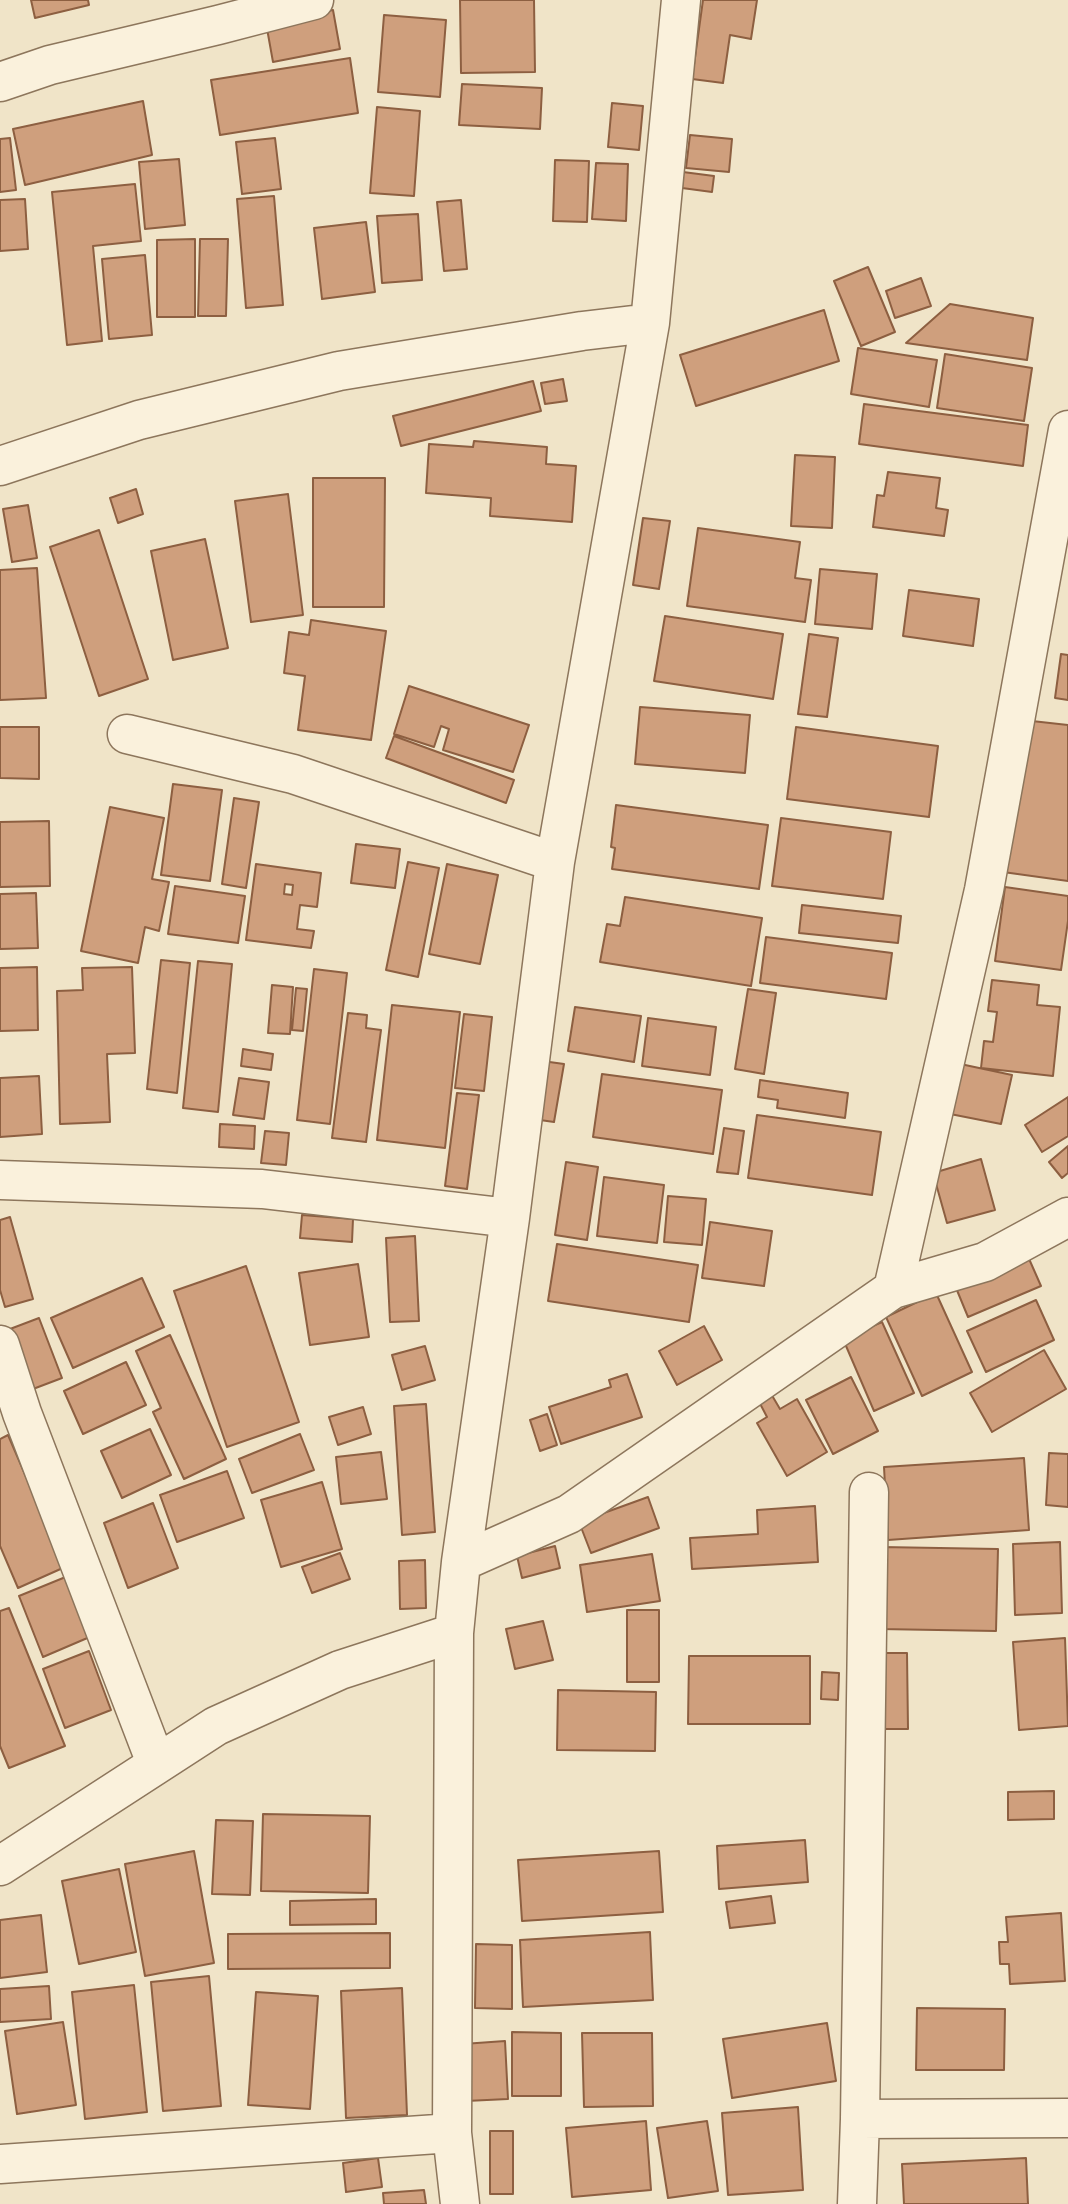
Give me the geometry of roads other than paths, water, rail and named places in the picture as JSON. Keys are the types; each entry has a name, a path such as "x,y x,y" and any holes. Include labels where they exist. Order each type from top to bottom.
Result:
{"street":[{"path":"0,82 50,65 218,26 314,0"},
{"path":"460,2204 452,2133 454,1633 461,1562 510,1218 555,862 650,323 681,0"},
{"path":"0,466 139,420 339,370 582,331 650,323"},
{"path":"893,1289 984,890 1068,430"},
{"path":"127,734 293,774 555,862"},
{"path":"0,1180 262,1189 510,1218"},
{"path":"461,1562 569,1514 893,1289 985,1262 1068,1217"},
{"path":"0,1345 11,1419 156,1763"},
{"path":"857,2204 869,1492"},
{"path":"0,1866 216,1726 340,1670 454,1633"},
{"path":"860,2119 1068,2118"},
{"path":"0,2164 452,2133"}]}
